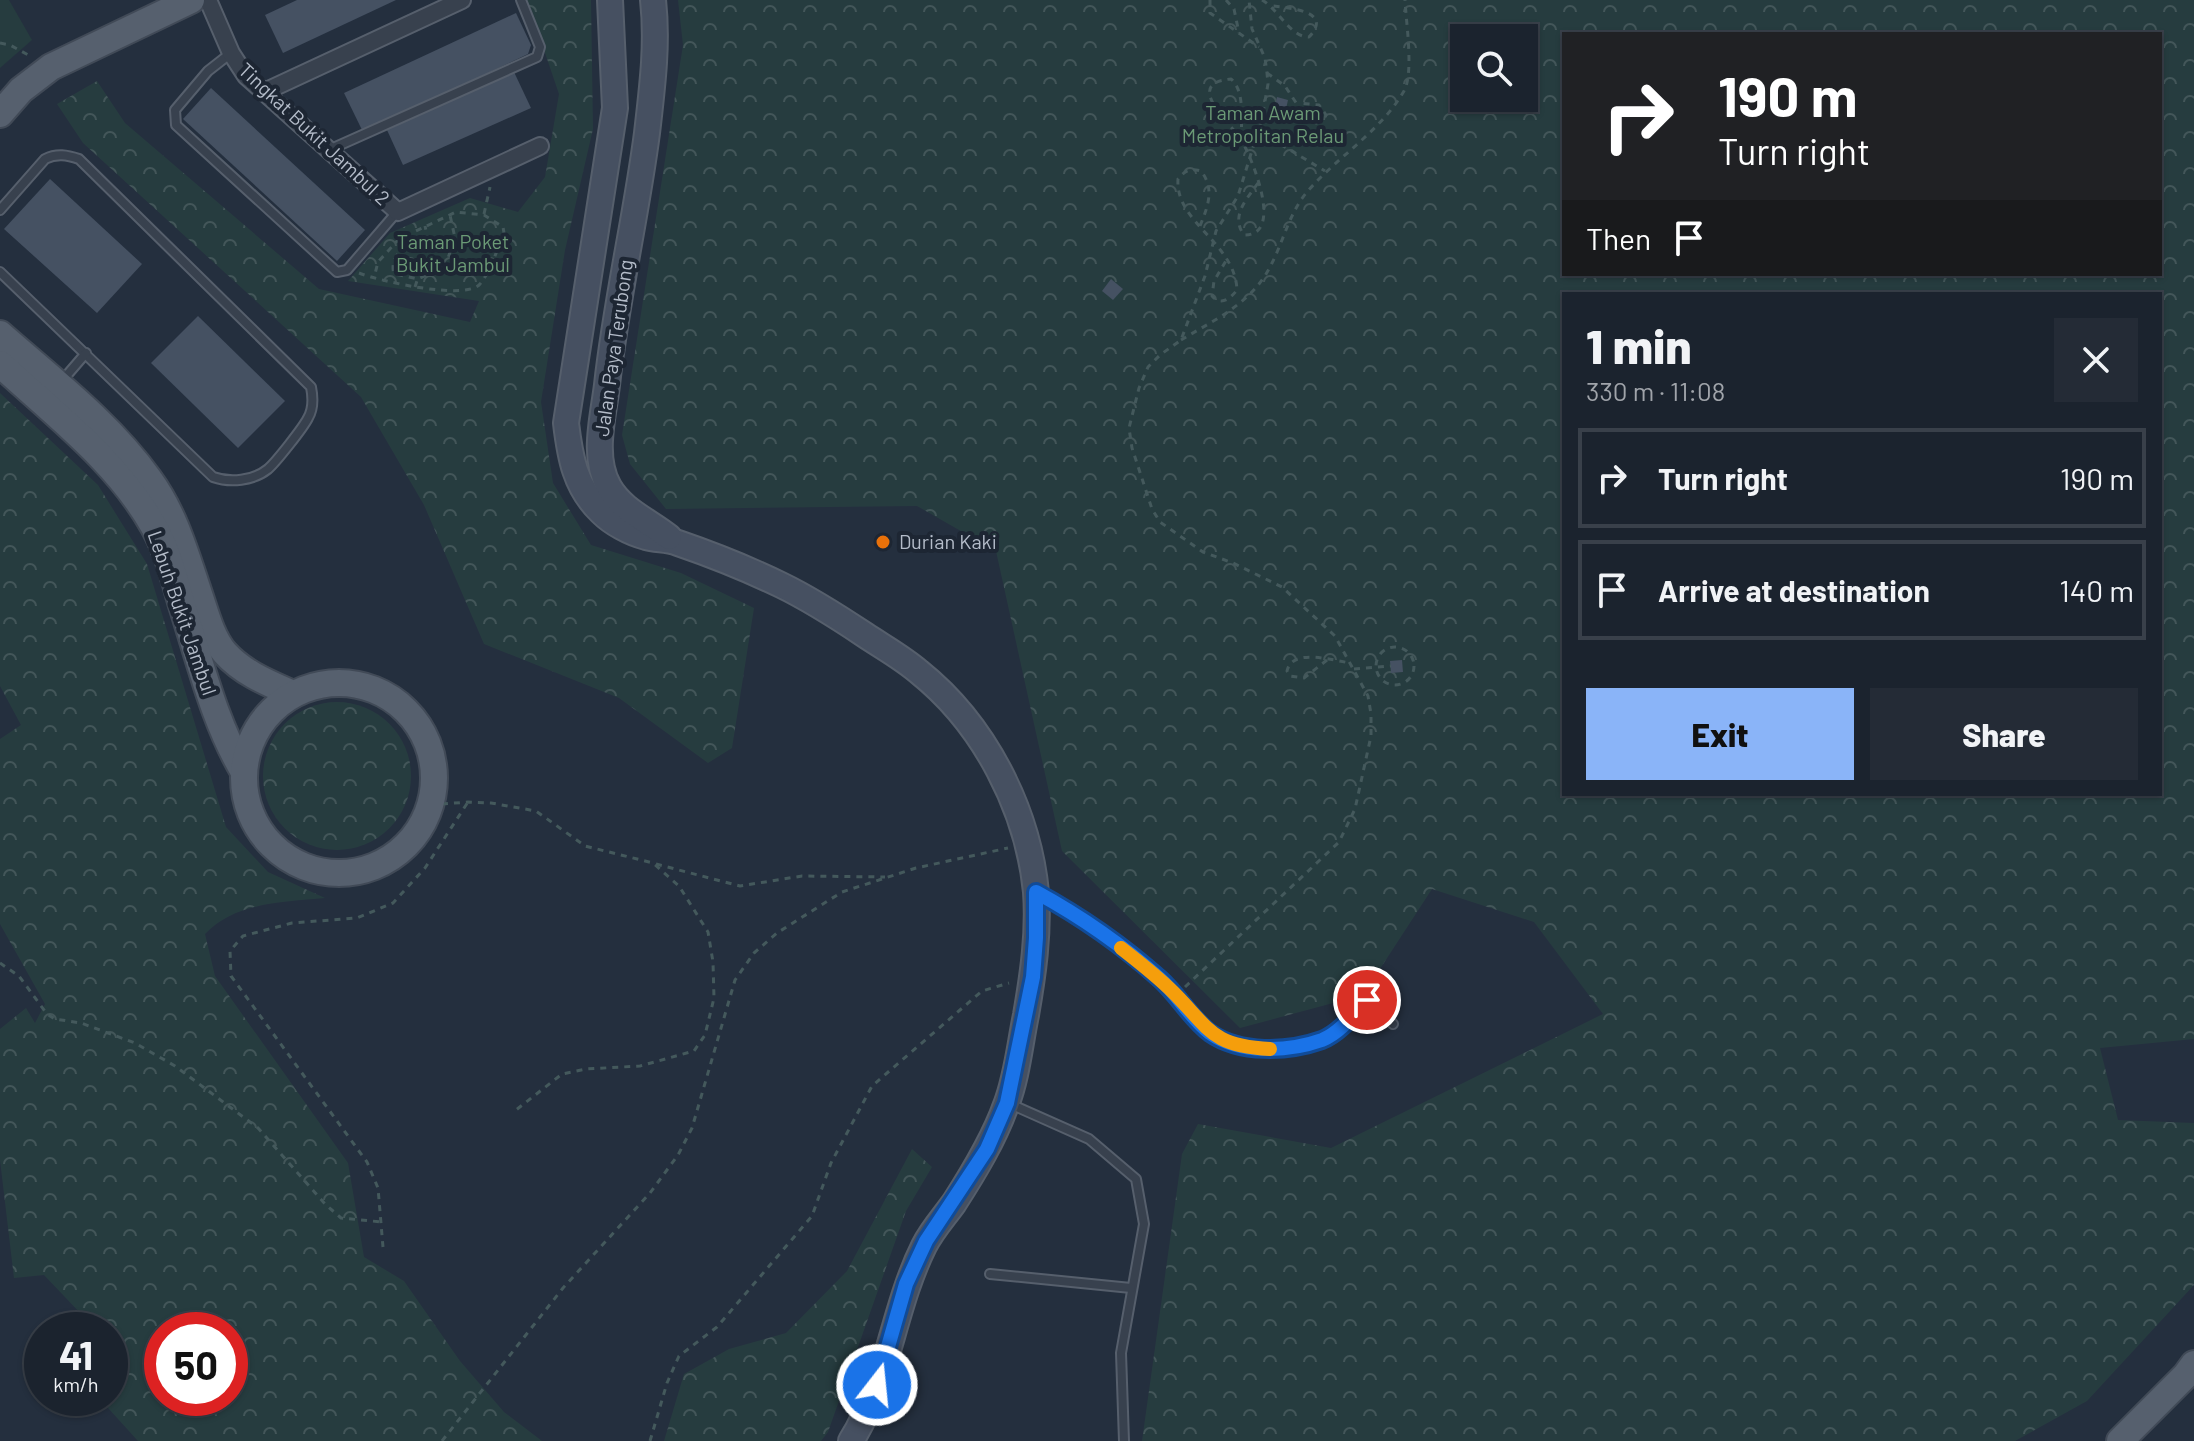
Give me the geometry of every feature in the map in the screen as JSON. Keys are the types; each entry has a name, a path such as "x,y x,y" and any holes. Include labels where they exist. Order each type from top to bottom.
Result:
{"main road":[{"path":"0,114 21,90 51,67 191,0"},
{"name":"Jalan Paya Terubong","path":"610,0 615,108 566,423 570,459 581,490 602,513 627,530 673,541"},
{"name":"Jalan Paya Terubong","path":"653,0 655,54 650,107 611,344 601,426 600,463 609,487 628,510 673,541"},
{"name":"Lebuh Bukit Jambul","path":"0,334 116,439 150,480 175,521 207,616 222,650 236,664 258,678 293,694"},
{"name":"Lebuh Bukit Jambul","path":"0,364 96,453 136,500 155,529 174,578 224,738 244,772"},
{"path":"673,541 782,586 835,616 920,672 962,714 986,748 1010,791 1027,843 1036,892 1036,938 1033,977 1007,1103 987,1149 926,1241 906,1284 877,1385 851,1441"},
{"path":"348,683 375,689 400,704 419,725 431,750 435,778 430,805 417,833 395,855 368,868 338,873 307,867 280,853 260,830 247,803 244,772 251,741 268,715 293,694 319,685 348,683"},
{"path":"2120,1441 2194,1364"}],"street":[{"name":"Tingkat Bukit Jambul 2","path":"208,0 231,53 246,76 398,212 540,146"},
{"path":"264,92 462,0"}],"lane":[{"path":"331,149 537,57 540,47 521,0"},
{"path":"231,53 208,71 175,110 176,125 337,272 347,270 398,212"},
{"path":"0,210 45,159 66,155 79,159 305,379 311,387 313,400 308,418 267,470 238,481 213,477 0,272"},
{"path":"58,386 86,353"},
{"path":"1036,892 1075,913 1160,978 1209,1032 1247,1048 1271,1049 1324,1039 1344,1025 1367,1000 1393,1024"},
{"path":"1007,1103 1089,1139 1136,1179 1144,1224 1121,1353 1124,1441"},
{"path":"990,1274 1131,1288"}],"path":[{"path":"1210,0 1210,13 1259,47"},
{"path":"1226,0 1234,9 1239,33"},
{"path":"1181,340 1205,276 1214,239 1238,196 1250,161 1268,84 1252,29 1249,0"},
{"path":"1262,0 1273,6 1302,37 1309,37 1313,32 1316,26 1309,13 1297,8 1273,6"},
{"path":"1176,995 1339,842 1355,809 1371,736 1371,714 1368,696 1335,636 1282,587 1203,552 1160,522 1152,509 1132,448 1129,428 1132,410 1148,367 1181,340 1226,315 1250,295 1271,266 1296,205 1325,171 1376,125 1405,89 1408,65 1405,0"},
{"path":"0,43 10,45 51,67"},
{"path":"1267,73 1285,86 1298,103 1303,117 1316,123 1323,121 1326,115 1319,105 1298,103"},
{"path":"1242,139 1216,111 1211,101 1210,93 1214,85 1222,80 1231,79 1237,84 1242,139 1258,183 1264,208 1264,223 1260,231 1244,235 1238,215 1258,183"},
{"path":"1258,131 1325,171"},
{"path":"1200,226 1210,186 1201,171 1193,169 1184,172 1178,179 1181,200 1200,226 1214,239 1227,259 1237,279 1237,290 1222,302 1216,301 1211,288 1227,259"},
{"path":"484,215 487,203"},
{"path":"462,211 484,215 499,223 504,233 480,284 466,291 415,287 374,278 378,262 399,239 462,211"},
{"path":"429,238 408,245 392,263 394,274 418,279 437,270 448,258 455,232 450,215"},
{"path":"415,287 429,238 425,226"},
{"path":"1395,647 1407,650 1415,667 1410,679 1399,685 1386,683 1377,674 1376,668 1383,651 1395,647"},
{"path":"1327,660 1304,678 1290,676 1287,671 1294,659 1304,657 1351,663"},
{"path":"1354,669 1391,666"},
{"path":"430,805 468,802 512,805 536,811 585,846 740,886 802,876 888,877"},
{"path":"383,1247 378,1188 367,1162 231,976 230,951 243,936 292,923 357,918 393,903 425,868 468,802"},
{"path":"442,1441 563,1288 650,1193 678,1155 692,1128 735,980 754,953 777,933 842,892 916,868 1027,843"},
{"path":"516,1110 562,1074 651,1063 694,1051 705,1035 714,998 708,932 679,886 653,863"},
{"path":"0,963 19,976 47,1014 135,1043 175,1066 258,1128 341,1218 382,1222"},
{"path":"650,1441 667,1383 679,1356 717,1327 812,1216 831,1163 872,1086 982,991 1033,977"}],"green space":[{"path":"0,0 9,0 32,40 0,68"},
{"name":"Taman Poket Bukit Jambul","path":"527,0 591,0 593,129 565,250 541,402 553,483 591,545 681,573 754,608 732,748 708,763 619,698 484,644 424,505 361,397 83,143 57,104 97,81 125,123 319,289 470,322 479,301 348,281 390,233 470,198 518,212 545,177 559,94"},
{"name":"Taman Awam Metropolitan Relau","path":"678,0 2194,0 2194,1039 2100,1048 2118,1120 2194,1123 2194,1285 2087,1401 2015,1441 1142,1441 1182,1154 1198,1124 1331,1148 1603,1014 1534,922 1432,889 1363,995 1240,1028 1062,851 996,551 917,506 666,509 630,464 622,435 683,45"},
{"path":"0,393 98,485 147,564 226,827 268,872 325,898 261,906 231,915 217,923 205,934 215,976 348,1163 364,1257 404,1281 460,1361 504,1412 542,1441 138,1441 115,1416 128,1416 128,1312 79,1312 44,1275 14,1278 0,1160 0,1029 26,1008 35,1023 45,1004 0,924 0,739 21,725 0,686"},
{"path":"337,702 365,708 389,724 405,748 411,776 405,804 389,828 365,844 337,850 309,844 285,828 269,804 263,776 269,748 285,724 309,708"},
{"path":"912,1149 932,1167 906,1211 828,1432 821,1441 664,1441 684,1374 729,1349 786,1333 847,1271"}],"building":[{"path":"297,0 396,0 283,53 265,15"},
{"path":"516,13 531,45 528,54 363,132 344,93"},
{"path":"514,72 531,108 403,165 387,130"},
{"path":"211,88 365,230 337,261 183,119"},
{"path":"1277,97 1288,100 1286,109 1275,106"},
{"path":"50,179 142,264 97,313 4,229"},
{"path":"1111,279 1123,289 1113,300 1102,291"},
{"path":"198,316 285,401 238,448 151,363"},
{"path":"1402,660 1403,672 1391,673 1390,661"}],"slow traffic":[{"path":"1121,948 1160,978 1209,1032 1247,1048 1270,1049"}],"place":[{"name":"Durian Kaki","path":"883,542"}],"route":[{"path":"877,1385 906,1284 926,1241 987,1149 1007,1103 1033,977 1036,892 1075,913 1160,978 1209,1032 1228,1042 1247,1048 1271,1049 1324,1039 1344,1025 1367,1000"}]}
